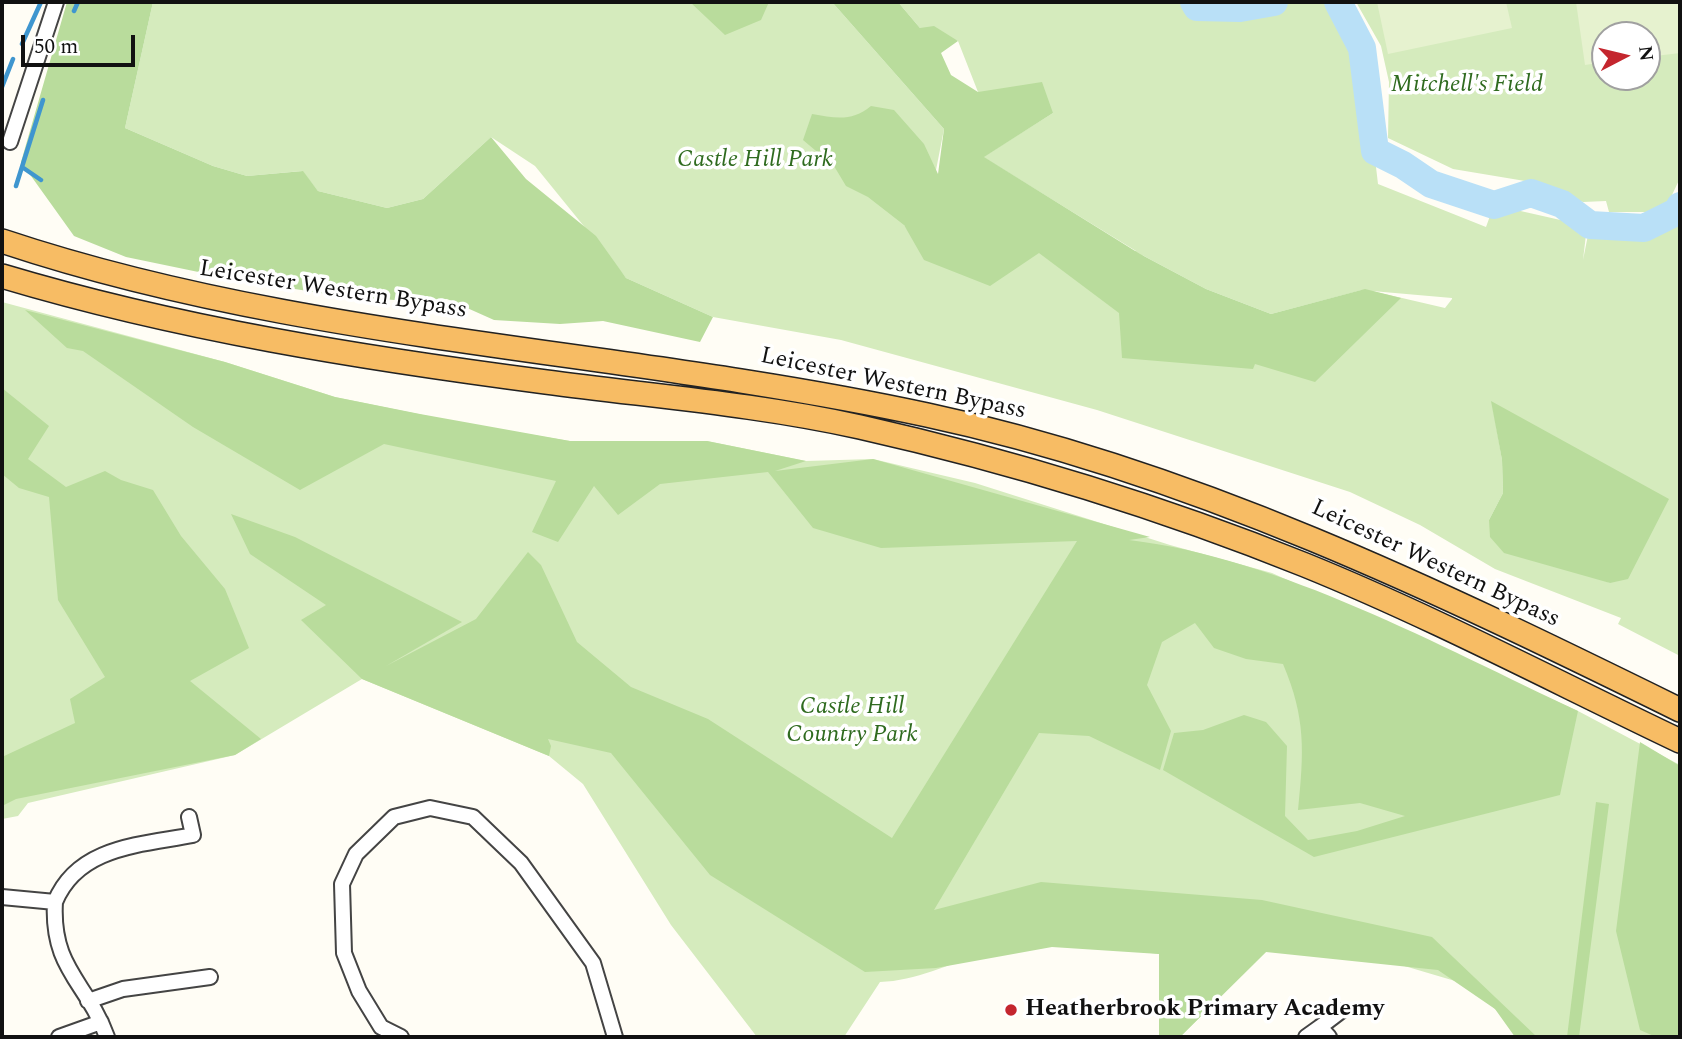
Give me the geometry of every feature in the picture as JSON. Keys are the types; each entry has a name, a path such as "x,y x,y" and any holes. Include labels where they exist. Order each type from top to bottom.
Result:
{"highway":[{"name":"Leicester Western Bypass","path":"2,241 52,258 179,292 807,390 1016,436 1189,491 1303,533 1680,710"},
{"name":"Leicester Western Bypass","path":"2,276 144,315 302,346 814,418 969,453 1154,510 1308,566 1447,628 1680,741"}],"street":[{"path":"10,142 56,2"},
{"path":"401,1037 381,1027 359,990 344,953 342,884 356,854 394,817 430,808 473,817 521,863 593,963 615,1037"},
{"path":"107,1037 101,1022 59,952 54,925 55,902 61,888 75,871 105,851 193,835 189,817"},
{"path":"2,897 55,902"},
{"path":"88,1001 123,989 209,977"},
{"path":"1306,1037 1325,1032 1340,1011"},
{"path":"59,1037 101,1022"}],"green space":[{"path":"67,2 153,2 125,128 213,166 247,176 303,171 318,191 387,208 423,199 491,137 526,179 596,236 626,278 713,317 700,342 603,321 560,324 494,320 447,299 408,301 340,296 237,280 126,257 74,236 21,162"},
{"name":"Castle Hill Park","path":"153,2 832,2 944,129 930,201 904,225 933,263 944,254 1136,251 983,157 1053,113 978,92 958,41 920,28 898,2 1197,2 1198,7 1229,2 1335,2 1362,48 1378,184 1486,227 1494,205 1587,226 1583,260 1590,225 1644,228 1678,211 1680,206 1680,656 1618,624 1621,618 1495,569 1420,525 1350,492 1097,410 841,340 713,317 626,278 535,166 491,137 423,199 387,208 318,191 302,171 247,176 213,166 125,128","holes":["1142,255 1206,289 1271,314 1362,290 1251,353","1372,291 1452,298 1452,299 1445,308","1492,402 1610,583 1489,520 1503,493 1502,460"]},
{"path":"690,2 769,2 761,20 725,35"},
{"path":"832,2 898,2 920,28 934,26 958,41 941,53 951,75 978,92 1042,82 1053,113 984,157 1140,254 1206,289 1271,314 1365,289 1401,298 1315,382 1255,364 1253,369 1122,358 1119,313 1039,253 990,286 924,260 904,225 868,197 846,186 834,166 803,140 812,114 850,117 871,106 894,110 924,144 938,174 944,129"},
{"name":"Mitchell's Field","path":"1356,2 1680,2 1680,178 1664,212 1609,212 1606,201 1583,202 1525,181 1453,169 1388,138 1389,82 1381,46"},
{"path":"1377,2 1506,2 1512,28 1388,54"},
{"path":"1576,2 1680,2 1680,53 1661,55 1661,21 1591,21 1591,64 1585,65"},
{"name":"Castle Hill Country Park","path":"2,302 225,362 335,397 467,424 570,441 707,441 806,461 873,459 975,483 1170,545 1272,573 1578,711 1680,765 1680,1037 1523,1037 1472,986 1374,957 1268,950 1180,1037 1159,1037 1159,954 1115,949 1049,947 983,955 906,978 880,982 844,1037 757,1037 671,925 583,784 549,756 362,679 235,755 28,803 18,816 2,819"},
{"path":"25,310 225,362 335,397 570,441 707,441 806,461 775,471 873,459 1150,537 1129,540 1186,550 1244,565 1301,585 1415,633 1578,711 1560,795 1314,857 1163,770 1174,733 1203,730 1244,715 1266,722 1287,746 1285,816 1308,840 1357,831 1405,816 1360,803 1298,810 1301,736 1296,701 1283,664 1246,659 1214,648 1195,623 1162,642 1147,685 1171,731 1160,770 1089,736 1039,733 934,910 1041,882 1262,900 1432,937 1537,1037 1515,1037 1495,1009 1438,970 1266,952 1180,1037 1159,1037 1159,954 1052,947 936,968 865,972 710,875 611,753 548,739 551,746 549,756 362,679 301,620 326,605 250,554 231,514 295,537 462,622 386,666 476,619 528,552 541,565 577,642 631,687 708,719 892,838 1077,541 881,548 813,528 768,472 660,484 618,515 594,486 558,542 532,532 556,481 384,444 300,490 193,427 83,351 67,348"},
{"path":"2,388 49,426 28,459 66,487 105,471 121,480 153,490 181,536 225,589 249,648 190,681 261,739 235,755 16,799 2,806 2,757 75,723 70,699 105,677 58,600 49,497 19,488 2,474"},
{"path":"1491,401 1669,499 1628,579 1610,583 1504,553 1490,537 1489,520 1503,493 1502,460"},
{"path":"1640,742 1680,766 1680,1037 1656,1037 1640,1030 1616,931"},
{"path":"1596,802 1609,804 1579,1037 1567,1037"}],"waterway":[{"path":"22,44 41,2"},
{"path":"74,11 78,2"},
{"path":"1194,2 1197,7 1240,8 1274,2"},
{"path":"1338,2 1362,48 1375,151 1403,165 1431,184 1494,205 1531,193 1562,204 1590,225 1644,228 1678,211 1680,206"},
{"path":"2,87 13,59"},
{"path":"16,186 43,100"},
{"path":"22,167 41,180"}],"place":[{"name":"Heatherbrook Primary Academy","path":"1011,1010"}]}
